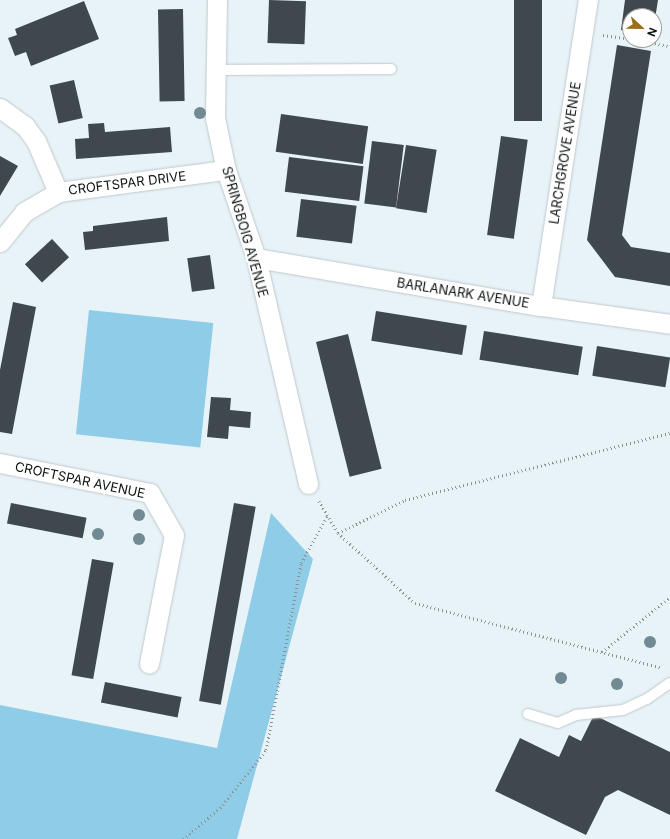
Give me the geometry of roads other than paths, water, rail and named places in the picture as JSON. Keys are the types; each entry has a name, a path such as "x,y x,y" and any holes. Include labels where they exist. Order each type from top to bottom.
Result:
{"street":[{"name":"SPRINGBOIG AVENUE","path":"217,0 215,118 226,170 256,258 308,484"},
{"name":"LARCHGROVE AVENUE","path":"541,306 588,0"},
{"path":"0,108 25,126 36,141 58,192"},
{"name":"CROFTSPAR DRIVE","path":"0,242 24,212 58,192 226,170"},
{"name":"BARLANARK AVENUE","path":"256,258 541,306 670,324"},
{"name":"CROFTSPAR AVENUE","path":"0,463 150,493 174,536 149,664"}],"lane":[{"path":"216,70 391,69"},
{"path":"528,714 558,723 576,714 623,710 647,699 670,683"}]}
